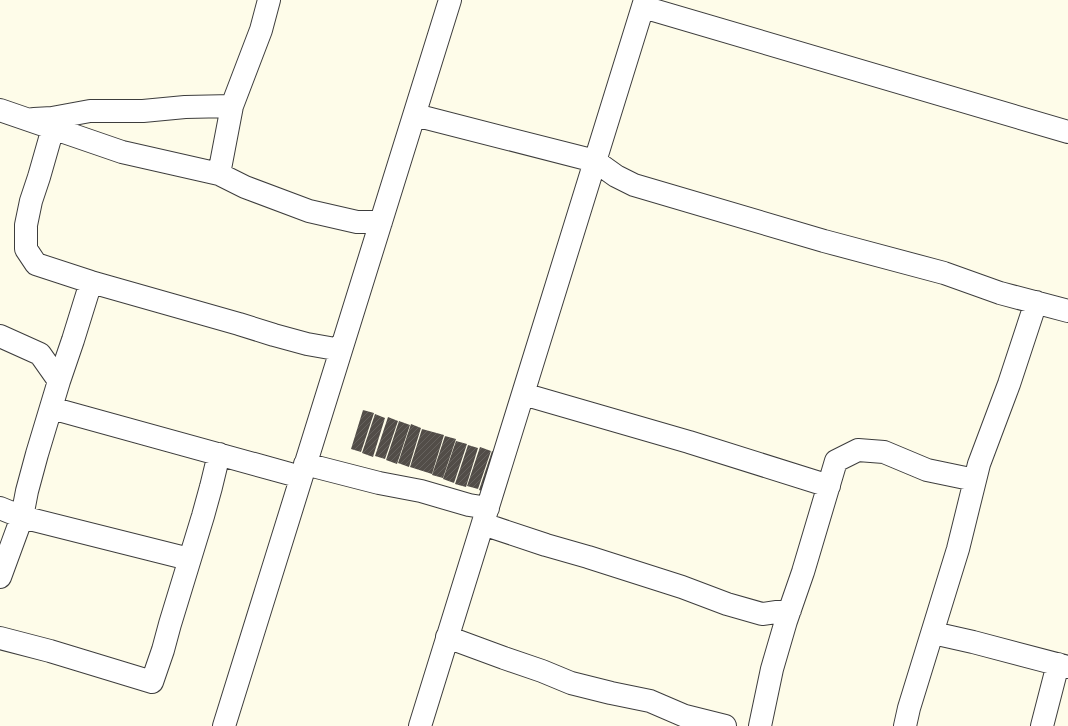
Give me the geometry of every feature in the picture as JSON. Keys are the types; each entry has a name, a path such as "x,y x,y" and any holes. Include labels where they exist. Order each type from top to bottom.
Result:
{"street":[{"path":"219,174 232,106 260,30 269,0"},
{"path":"224,726 450,0"},
{"path":"420,726 644,4 1068,132"},
{"path":"28,119 52,118 90,111 143,111 186,107 232,106"},
{"path":"0,110 122,152 219,174 245,187 309,211 357,222 381,222"},
{"path":"415,115 595,161 616,176 634,185 824,241 944,273 1000,293 1068,311"},
{"path":"53,128 31,201 26,225 26,249 36,264 91,282 274,335 307,344 341,350"},
{"path":"0,577 59,381 91,282"},
{"path":"905,726 909,708 958,549 979,464 1009,384 1036,302"},
{"path":"0,336 40,354 59,381"},
{"path":"523,394 689,442 829,486"},
{"path":"51,408 219,454 303,471 421,491 469,505 485,516 546,545 682,587 727,604 762,614 790,610"},
{"path":"760,726 772,669 836,461 858,450 884,452 927,470 975,480"},
{"path":"0,638 50,651 152,682 190,559 219,454"},
{"path":"0,508 13,531"},
{"path":"13,531 190,559"},
{"path":"933,633 1063,665 1042,726"},
{"path":"447,638 542,671 571,683 650,701 685,716 725,726"}],"building":[{"path":"363,410 374,413 361,452 351,449"},
{"path":"375,414 385,418 373,457 362,453"},
{"path":"388,417 398,421 385,459 375,456"},
{"path":"399,421 410,425 397,464 386,460"},
{"path":"411,424 421,428 409,467 398,463"},
{"path":"422,429 444,435 432,474 410,467"},
{"path":"445,436 456,439 443,478 432,475"},
{"path":"456,441 467,444 454,483 443,479"},
{"path":"468,445 478,448 466,487 455,484"},
{"path":"480,447 491,451 478,489 467,486"},
{"path":"492,451 502,455 489,494 479,490"}]}
